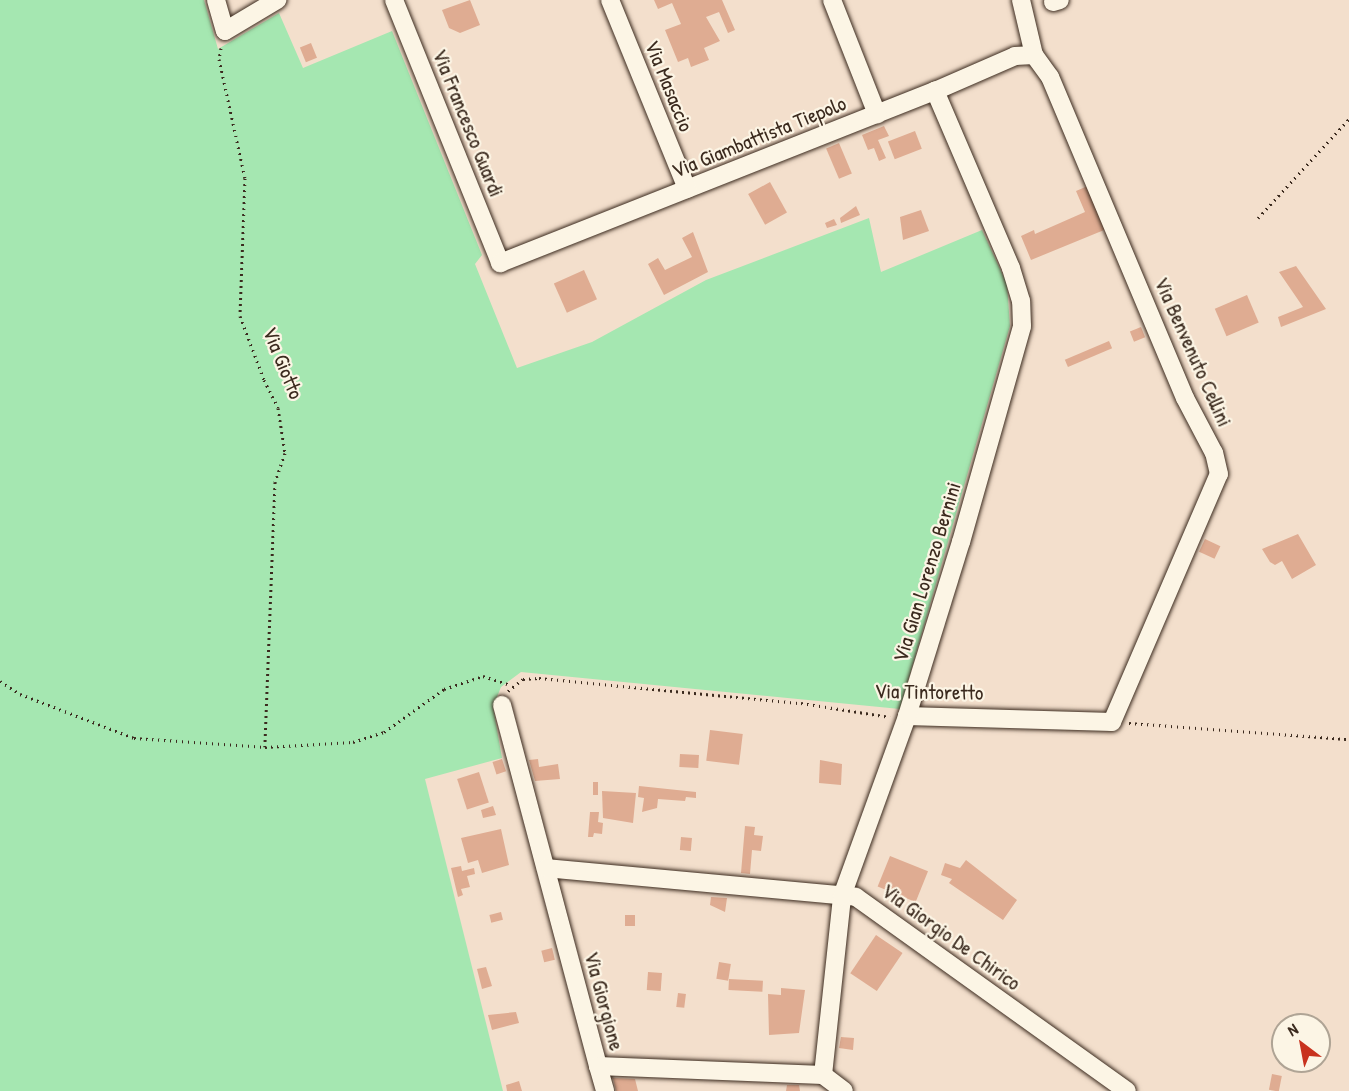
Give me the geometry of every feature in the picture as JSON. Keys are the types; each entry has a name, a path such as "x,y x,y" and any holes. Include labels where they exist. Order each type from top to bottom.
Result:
{"street":[{"path":"216,0 225,31 277,0"},
{"name":"Via Francesco Guardi","path":"394,0 500,263"},
{"name":"Via Masaccio","path":"610,0 687,189"},
{"path":"832,0 877,114"},
{"name":"Via Benvenuto Cellini","path":"1021,0 1034,56 1050,77 1185,398 1214,453 1219,474 1112,722"},
{"name":"Via Giambattista Tiepolo","path":"500,263 935,91 1015,56 1034,56"},
{"name":"Via Gian Lorenzo Bernini","path":"823,1075 842,896 907,716 961,542 1022,326 1022,301 1011,268 935,91"},
{"name":"Via Giorgione","path":"502,705 598,1066 823,1075"},
{"name":"Via Tintoretto","path":"907,716 1112,722"},
{"name":"Via Giorgio De Chirico","path":"546,868 856,897 1127,1091"},
{"path":"598,1066 605,1091"},
{"path":"823,1075 844,1091"}],"path":[{"name":"Via Giotto","path":"225,31 219,58 245,178 240,316 264,380 279,408 285,453 275,482 265,747"},
{"path":"1258,218 1349,119"},
{"path":"0,681 20,694 134,738 265,747 353,742 384,732 444,689 483,676 511,685 502,705"},
{"name":"Via Tintoretto","path":"511,685 539,678 907,716"},
{"path":"1112,722 1349,739"}],"green space":[{"path":"0,0 204,0 218,49 279,13 303,68 392,31 482,255 475,264 517,368 592,342 706,280 869,218 881,272 982,230 1007,284 1010,326 900,709 521,672 501,687 493,707 502,758 425,779 503,1091 0,1091"}],"building":[{"path":"470,0 480,25 460,33 449,28 442,10"},
{"path":"654,0 722,0 735,30 728,33 719,12 706,17 720,41 704,48 709,60 691,67 688,58 678,62 665,30 681,24 672,3 658,9"},
{"path":"311,43 317,58 306,62 300,47"},
{"path":"884,126 889,136 878,140 886,158 879,161 874,148 868,150 862,135"},
{"path":"915,131 922,149 895,159 888,141"},
{"path":"839,143 852,173 839,179 826,148"},
{"path":"770,182 787,213 765,225 748,194"},
{"path":"1090,185 1109,228 1031,260 1021,236 1034,230 1035,234 1085,212 1076,191"},
{"path":"856,206 860,215 841,223 840,218"},
{"path":"921,210 929,231 903,240 900,217"},
{"path":"834,219 837,225 827,228 825,223"},
{"path":"693,232 708,272 664,295 648,264 658,258 665,270 692,257 682,238"},
{"path":"1296,266 1326,309 1281,327 1278,317 1303,307 1279,272"},
{"path":"584,270 597,299 567,313 554,283"},
{"path":"1247,295 1259,323 1227,336 1215,309"},
{"path":"1141,327 1145,337 1134,342 1130,331"},
{"path":"1109,341 1112,348 1068,367 1065,360"},
{"path":"1298,534 1316,565 1292,579 1282,561 1275,565 1270,562 1262,549"},
{"path":"1205,539 1220,546 1214,559 1199,552"},
{"path":"710,730 743,734 739,765 706,761"},
{"path":"680,754 699,755 698,768 679,767"},
{"path":"502,759 506,771 497,774 492,762"},
{"path":"538,759 539,767 558,764 560,779 535,781 529,760"},
{"path":"820,760 842,764 841,785 819,783"},
{"path":"479,772 489,802 467,810 457,779"},
{"path":"593,782 598,782 598,795 593,795"},
{"path":"639,786 696,792 696,798 686,797 685,801 658,799 657,808 642,812 644,798 638,797"},
{"path":"602,791 636,793 633,823 603,818"},
{"path":"493,806 496,815 483,818 481,810"},
{"path":"590,812 599,812 598,822 603,823 602,834 594,833 593,837 588,837"},
{"path":"745,826 755,827 754,835 763,836 761,851 752,850 750,874 741,873"},
{"path":"501,829 509,865 482,873 478,860 468,863 461,838"},
{"path":"681,837 692,838 691,851 680,850"},
{"path":"890,856 928,871 916,902 878,887"},
{"path":"966,860 1017,900 1003,920 949,883 952,879 941,875 945,863 960,868"},
{"path":"461,866 462,871 474,868 475,874 467,876 470,887 461,889 463,895 458,897 451,868"},
{"path":"711,897 727,898 725,912 710,905"},
{"path":"501,912 503,920 491,923 489,915"},
{"path":"625,915 635,915 635,926 625,926"},
{"path":"876,935 903,953 877,991 850,973"},
{"path":"552,948 555,960 544,962 541,951"},
{"path":"719,962 731,964 728,981 716,979"},
{"path":"486,967 492,986 482,989 477,969"},
{"path":"648,972 662,973 661,991 647,990"},
{"path":"729,979 763,981 762,992 728,990"},
{"path":"781,988 805,990 799,1033 769,1035 768,994 781,995"},
{"path":"678,993 686,994 684,1008 676,1007"},
{"path":"516,1012 519,1023 492,1030 488,1015"},
{"path":"841,1037 854,1038 853,1050 839,1048"},
{"path":"1272,1074 1282,1076 1279,1091 1269,1090"},
{"path":"613,1078 635,1079 638,1091 616,1091"},
{"path":"519,1081 522,1091 507,1091 506,1085"},
{"path":"787,1085 799,1085 800,1091 786,1091"}]}
